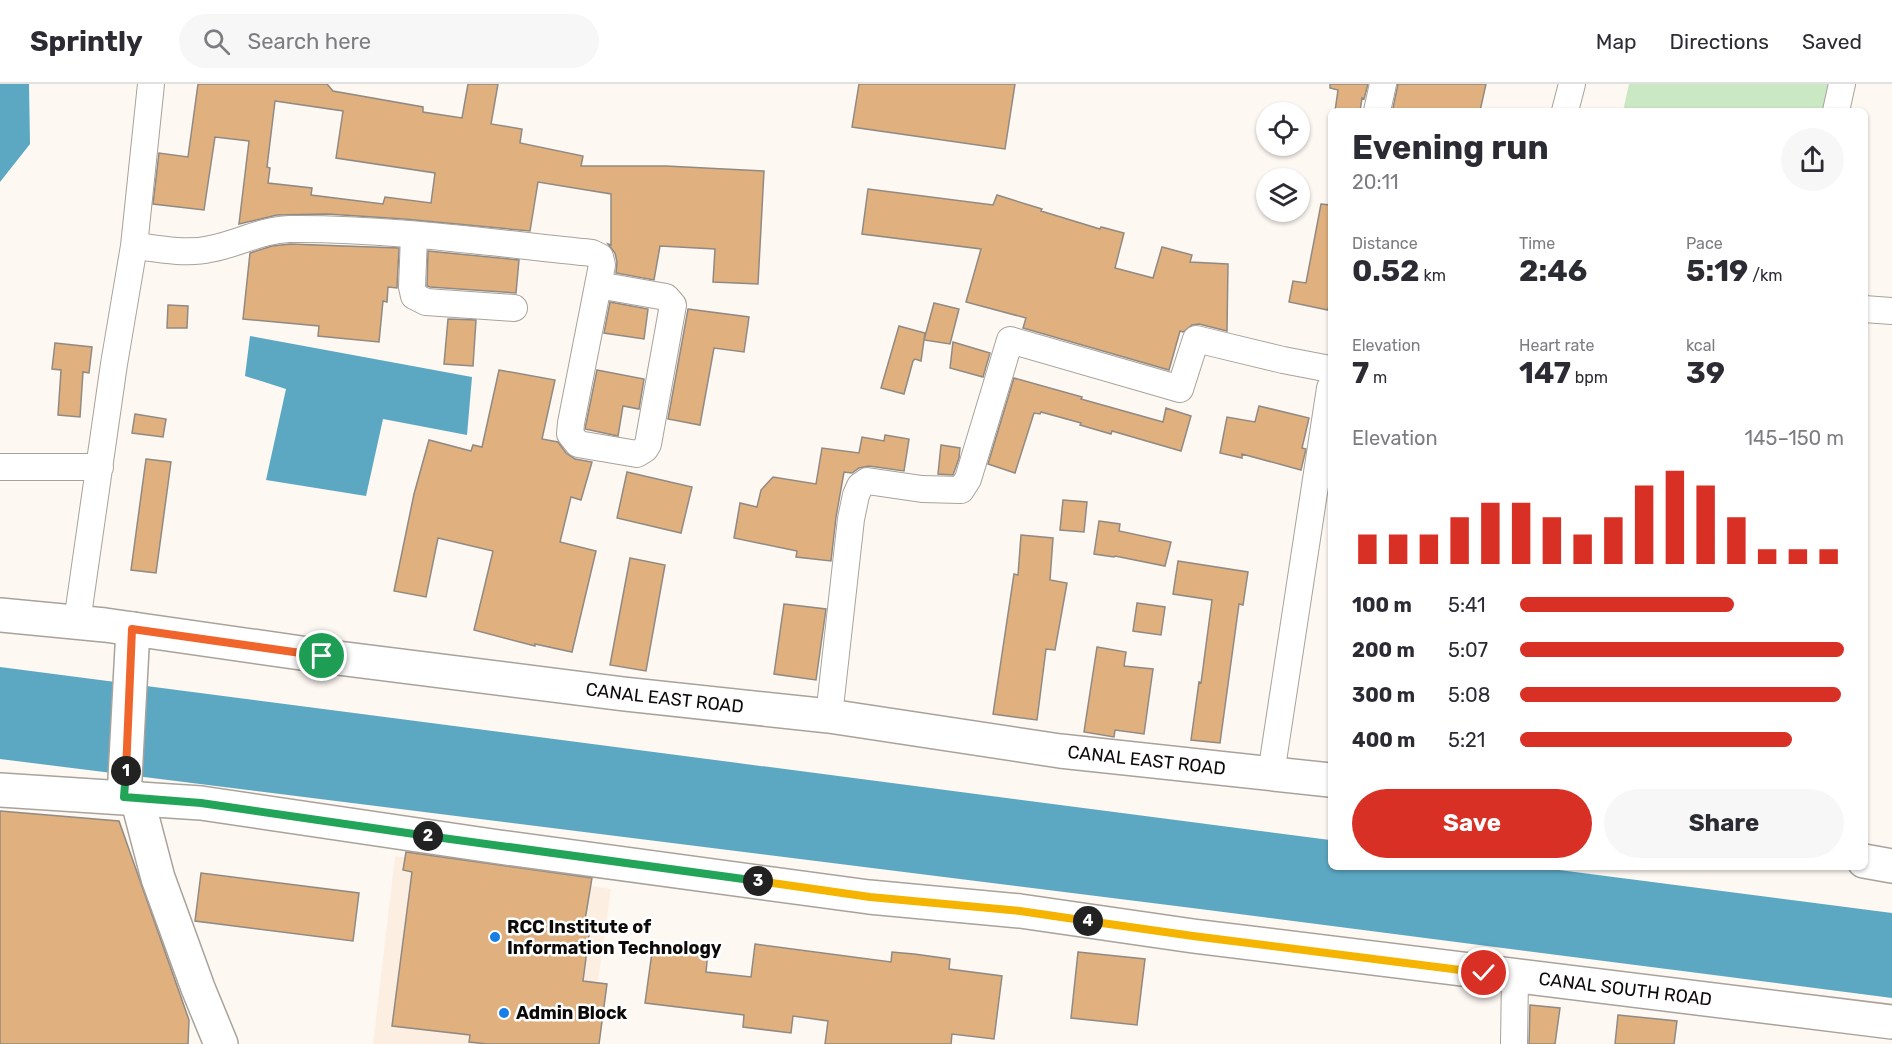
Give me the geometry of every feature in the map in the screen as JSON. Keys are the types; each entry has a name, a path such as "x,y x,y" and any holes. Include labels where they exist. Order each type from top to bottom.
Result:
{"street":[{"path":"77,622 134,246 151,84"},
{"path":"1378,108 1383,84"},
{"path":"1566,108 1572,84"},
{"path":"1837,108 1842,84"},
{"path":"134,246 198,251 212,249 265,231 354,229 592,253 600,257 602,265 570,423 570,434 578,444 637,454 648,444 673,305 666,297 598,285"},
{"path":"414,236 412,287 414,296 426,302 514,308"},
{"path":"1868,309 1892,311"},
{"path":"829,716 851,519 860,486 867,481 922,489 961,490 968,478 1010,340 1180,388 1196,339 1328,369"},
{"path":"1271,774 1328,401"},
{"path":"0,468 100,468"},
{"name":"CANAL EAST ROAD","path":"0,615 77,622 131,643 322,656 601,691 829,716 1060,751 1328,780"},
{"path":"131,643 128,792 198,988 221,1044"},
{"name":"CANAL SOUTH ROAD","path":"0,789 128,792 499,847 870,897 1020,911 1193,936 1515,977 1892,1022"},
{"path":"1868,862 1892,866"},
{"path":"1514,1044 1515,977"}],"shaded area":[{"name":"RCC Institute of Information Technology","path":"395,856 611,889 589,1044 373,1044"}],"green space":[{"path":"1629,84 1828,84 1824,108 1624,108"}],"water":[{"path":"0,84 29,84 30,144 0,182"},
{"path":"250,336 472,377 467,435 383,419 366,496 266,480 286,389 245,376"},
{"path":"0,667 1328,840 1328,870 1559,870 1892,913 1892,998 1200,909 0,759"}],"building":[{"path":"198,84 327,84 333,91 423,107 423,112 462,118 468,84 498,84 491,124 522,129 520,143 583,156 581,166 666,166 764,171 758,284 713,282 715,249 660,246 654,280 616,273 615,253 608,244 611,245 611,194 538,182 530,231 327,214 277,215 239,224 249,141 215,137 204,210 153,204 159,153 188,157","holes":["275,101 343,111 336,158 435,173 431,203 385,197 383,204 311,195 312,188 268,183 270,168 267,167"]},
{"path":"859,84 1015,84 1005,149 852,127"},
{"path":"1330,84 1368,84 1360,108 1335,108 1338,90 1330,88"},
{"path":"1398,84 1486,84 1481,108 1393,108"},
{"path":"868,189 993,205 997,195 1100,229 1101,227 1124,233 1115,268 1153,278 1162,247 1192,255 1190,262 1228,264 1227,331 1199,324 1192,325 1183,332 1180,331 1169,370 1023,328 1026,318 966,302 981,249 862,234"},
{"path":"1321,204 1328,205 1328,310 1289,302 1293,281 1306,283"},
{"path":"290,244 399,248 397,288 388,287 387,302 383,301 379,342 318,336 319,326 243,319 250,253 272,246"},
{"path":"428,251 519,260 516,293 427,286"},
{"path":"610,302 648,309 644,339 604,333"},
{"path":"934,303 959,309 950,344 924,340"},
{"path":"168,305 188,306 187,328 167,328"},
{"path":"688,309 749,317 744,352 714,348 700,425 668,419"},
{"path":"448,319 476,320 473,366 444,364"},
{"path":"899,326 925,333 921,361 915,359 913,361 904,394 881,388"},
{"path":"953,342 990,353 983,377 950,368"},
{"path":"55,343 92,347 89,373 83,372 80,417 58,415 61,370 52,369"},
{"path":"499,370 555,380 542,439 558,442 566,453 575,459 592,462 581,500 571,497 560,542 596,551 572,652 535,644 535,646 474,630 493,551 438,538 426,597 394,591 414,494 429,440 471,451 473,445 482,447"},
{"path":"597,370 644,379 639,409 623,406 618,436 585,429"},
{"path":"1014,378 1163,422 1166,408 1191,416 1181,451 1112,431 1111,434 1041,412 1040,414 1034,413 1015,473 988,464"},
{"path":"1259,406 1309,418 1302,448 1306,449 1301,470 1242,454 1242,458 1220,453 1227,417 1255,422"},
{"path":"135,414 166,419 163,437 132,433"},
{"path":"885,435 909,439 904,471 869,466 859,468 852,473 844,472 831,561 796,557 797,551 734,538 740,503 757,507 761,490 773,477 816,484 822,448 859,453 862,437 884,441"},
{"path":"941,445 960,448 953,475 938,474"},
{"path":"146,459 171,462 156,573 131,570"},
{"path":"627,472 692,487 681,533 617,518"},
{"path":"1063,500 1087,502 1084,532 1060,530"},
{"path":"1099,521 1120,524 1119,531 1171,542 1165,566 1094,554"},
{"path":"1021,535 1053,538 1050,580 1067,583 1055,650 1046,649 1037,720 993,714 1014,574 1018,575"},
{"path":"630,558 665,565 646,671 610,665"},
{"path":"1178,561 1248,572 1243,605 1239,604 1220,743 1191,740 1212,600 1173,594"},
{"path":"1137,603 1165,607 1161,635 1133,631"},
{"path":"784,604 826,609 816,680 774,674"},
{"path":"1097,647 1126,652 1124,666 1153,669 1144,734 1115,730 1114,737 1084,732"},
{"path":"0,811 119,821 189,1020 188,1044 0,1044"},
{"name":"RCC Institute of Information Technology","path":"406,852 592,878 584,926 590,927 583,981 607,984 599,1044 487,1044 469,1042 470,1035 392,1026 412,872 403,870"},
{"path":"201,873 359,893 353,941 195,921"},
{"path":"755,944 891,962 892,952 914,954 950,959 949,969 1002,976 994,1039 952,1034 951,1044 825,1044 828,1021 793,1016 791,1033 743,1027 744,1015 645,1003 653,945 708,952 706,972 751,977"},
{"path":"1078,952 1145,959 1137,1025 1071,1018"},
{"path":"1530,1005 1560,1008 1555,1044 1529,1044"},
{"path":"1618,1015 1677,1021 1674,1044 1615,1044"}],"place":[{"name":"RCC Institute of Information Technology","path":"495,937"},
{"name":"Admin Block","path":"504,1013"}],"route":[{"path":"322,656 132,629 124,797 201,803 499,847 870,897 1020,911 1193,936 1484,973"}]}
